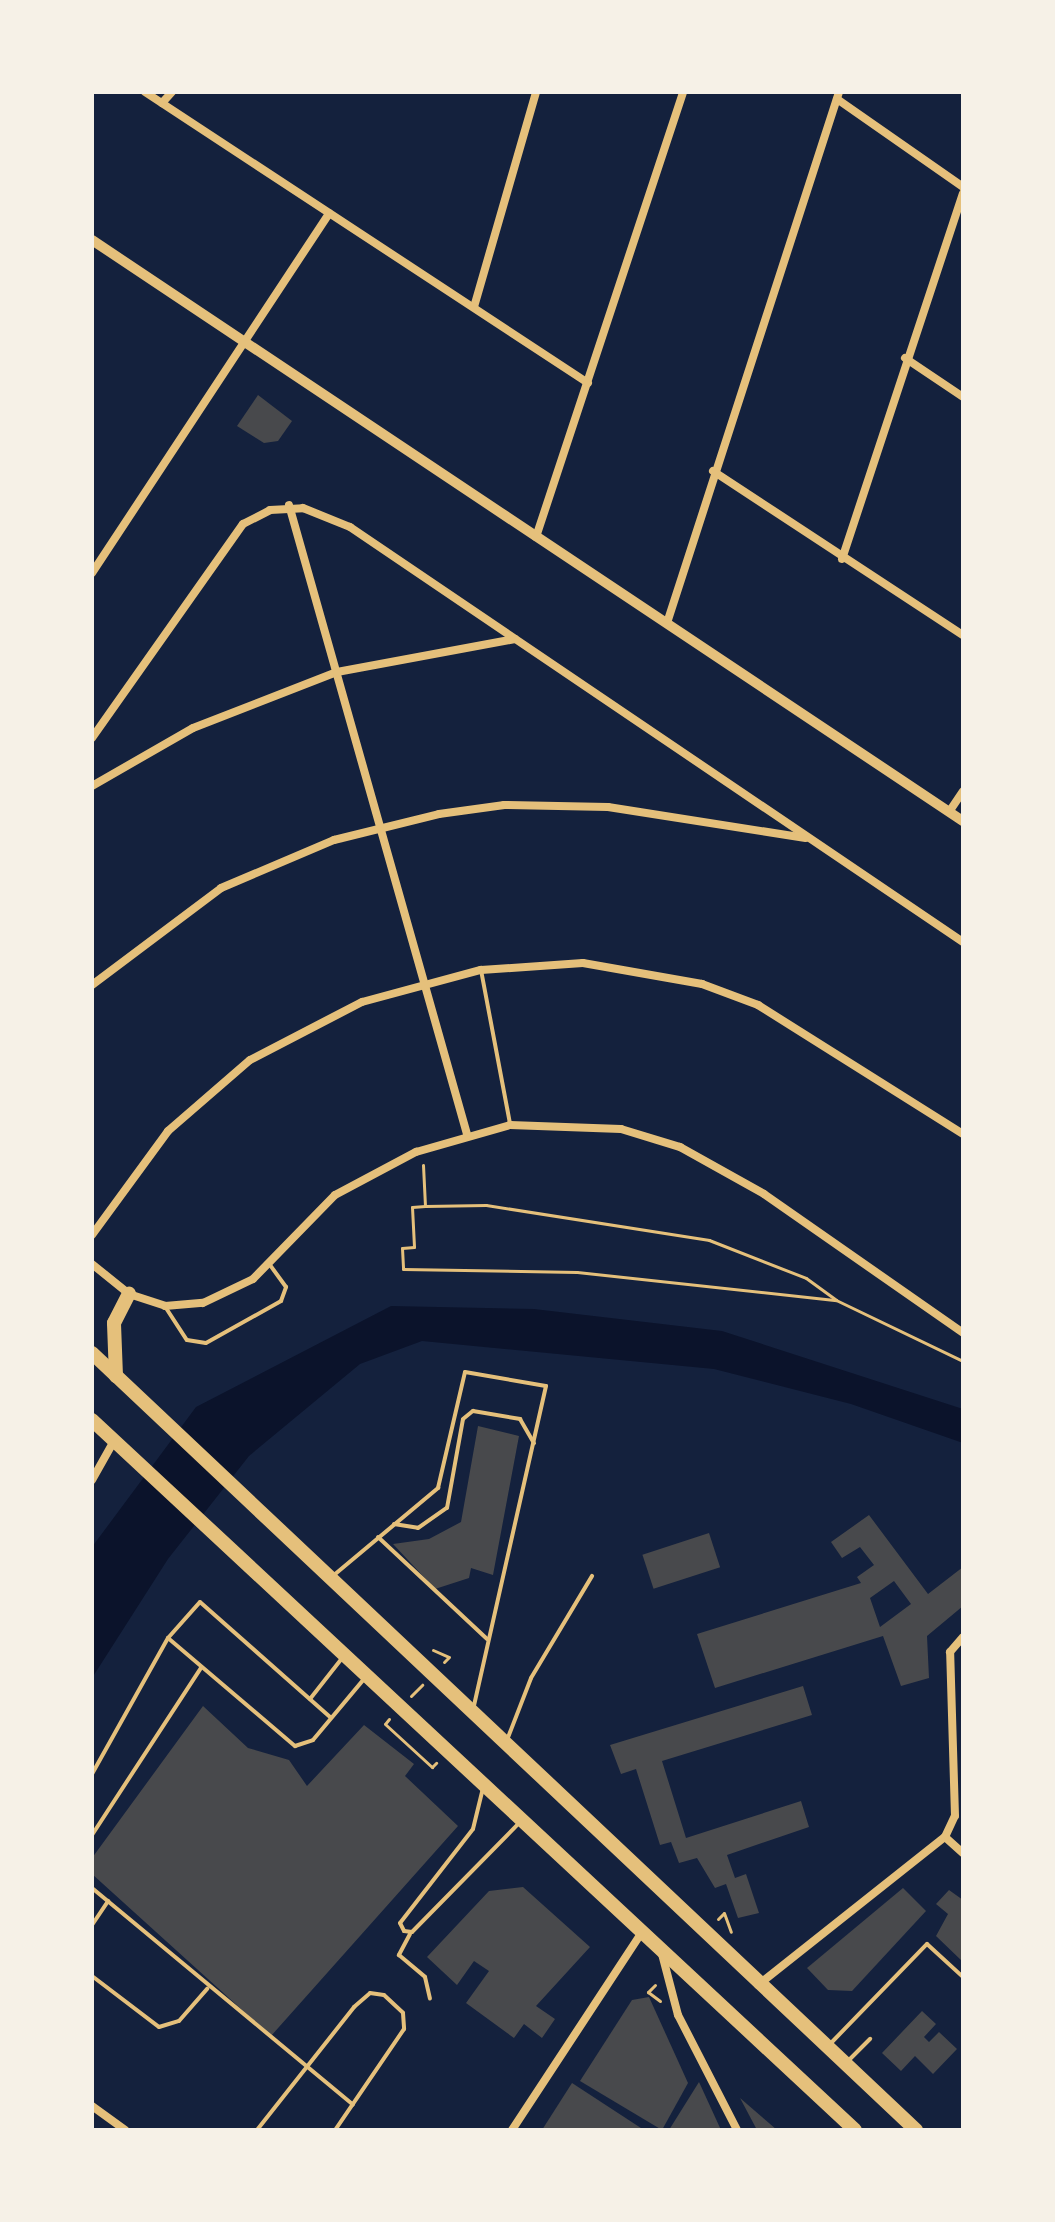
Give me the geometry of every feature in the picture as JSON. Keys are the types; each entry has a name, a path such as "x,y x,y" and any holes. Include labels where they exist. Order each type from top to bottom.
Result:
{"highway":[{"path":"116,1376 114,1323 129,1294"},
{"path":"92,1353 758,1985 916,2130"},
{"path":"92,1420 525,1817 642,1932 855,2130"}],"street":[{"path":"145,92 588,383"},
{"path":"162,103 172,92"},
{"path":"474,307 536,92"},
{"path":"536,537 683,92"},
{"path":"667,623 713,471 838,95 963,187"},
{"path":"842,559 905,358 963,194"},
{"path":"92,573 329,213"},
{"path":"92,240 963,821"},
{"path":"905,358 963,397"},
{"path":"713,471 842,559 963,635"},
{"path":"289,505 467,1134"},
{"path":"92,738 234,535 255,517 289,505 350,527 963,942"},
{"path":"92,786 193,728 337,672 515,639"},
{"path":"949,812 963,791"},
{"path":"92,985 221,888 279,859 382,828 504,805 557,805 675,814 813,840"},
{"path":"92,1235 140,1165 201,1096 295,1034 426,982 481,970 583,963 702,984 772,1013 963,1134"},
{"path":"92,1264 129,1294 165,1306 230,1292 269,1265 335,1195 416,1152 467,1134 510,1125 621,1129 680,1147 764,1194 963,1333"},
{"path":"92,1480 114,1441"},
{"path":"758,1985 945,1837 959,1817 950,1652 963,1637"},
{"path":"945,1837 963,1853"},
{"path":"512,2130 642,1932"},
{"path":"661,1950 678,2015 737,2130"},
{"path":"92,2106 125,2130"}],"lane":[{"path":"481,970 510,1125"},
{"path":"165,1306 187,1340 206,1343 281,1301 286,1287 269,1265"},
{"path":"331,1578 441,1483 465,1372 546,1386 535,1445 487,1639 473,1713"},
{"path":"394,1524 418,1528 447,1508 463,1419 473,1411 520,1419 535,1445"},
{"path":"377,1537 487,1639"},
{"path":"506,1744 531,1678 592,1576"},
{"path":"92,1774 168,1638 201,1602 330,1717"},
{"path":"168,1638 295,1746 313,1740 369,1674"},
{"path":"310,1699 345,1654"},
{"path":"92,1835 201,1668"},
{"path":"410,1934 400,1923 462,1848 484,1782"},
{"path":"430,1998 425,1977 399,1955 410,1934 525,1817"},
{"path":"92,1888 207,1989 353,2105"},
{"path":"92,1925 108,1901"},
{"path":"826,2048 925,1945 963,1977"},
{"path":"92,1976 159,2027 179,2021 207,1989"},
{"path":"257,2130 354,2007 370,1993 384,1995 403,2013 404,2029 335,2130"},
{"path":"845,2064 870,2039"}],"path":[{"path":"416,1152 425,1206"},
{"path":"836,1300 577,1272 403,1269 402,1248 414,1247 412,1207 425,1206 486,1205 709,1240 806,1278 836,1300 963,1361"},
{"path":"438,1668 449,1657"},
{"path":"406,1701 428,1679"},
{"path":"385,1724 395,1713"}],"water":[{"path":"391,1306 534,1309 722,1331 963,1409 963,1443 851,1404 714,1369 422,1341 360,1364 249,1456 168,1559 92,1678 92,1547 196,1407"}],"building":[{"path":"258,395 292,421 278,441 264,443 237,426"},
{"path":"478,1426 519,1436 493,1575 471,1568 469,1578 435,1589 393,1544 429,1539 461,1522"},
{"path":"869,1515 928,1594 963,1567 963,1606 927,1636 929,1678 901,1686 883,1636 715,1688 697,1634 861,1583 857,1577 874,1565 860,1547 842,1558 831,1542","holes":["894,1581 911,1604 880,1627 870,1598"]},
{"path":"709,1533 720,1567 654,1589 642,1555"},
{"path":"803,1686 812,1715 662,1761 686,1838 801,1801 809,1827 727,1855 735,1878 746,1874 759,1913 738,1918 726,1884 715,1888 697,1858 679,1863 671,1842 660,1845 636,1769 621,1774 610,1745"},
{"path":"203,1706 248,1748 289,1760 307,1786 364,1725 414,1764 405,1776 458,1826 271,2036 92,1874 92,1858"},
{"path":"523,1887 590,1947 536,2006 555,2019 542,2038 524,2024 514,2038 466,2003 489,1971 474,1961 457,1985 427,1957 489,1891"},
{"path":"903,1888 926,1911 852,1991 828,1990 807,1968"},
{"path":"949,1890 963,1900 963,1962 936,1936 948,1914 936,1904"},
{"path":"649,1997 688,2083 662,2130 580,2081 632,2000"},
{"path":"922,2011 936,2024 924,2037 929,2042 939,2032 957,2049 933,2074 915,2056 901,2071 882,2053"},
{"path":"699,2082 721,2130 669,2130"},
{"path":"572,2083 644,2130 542,2130"},
{"path":"740,2098 777,2130 757,2130"}]}
